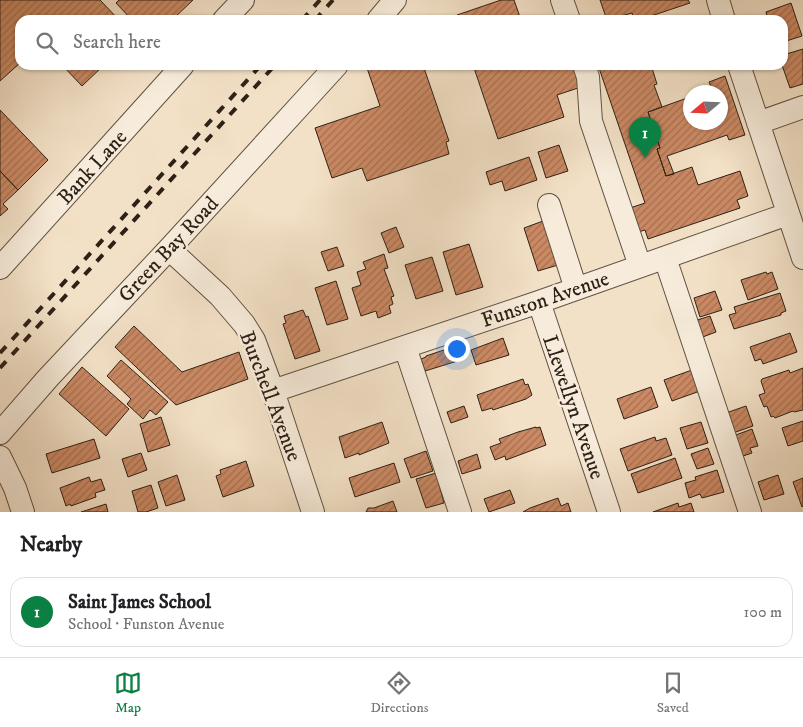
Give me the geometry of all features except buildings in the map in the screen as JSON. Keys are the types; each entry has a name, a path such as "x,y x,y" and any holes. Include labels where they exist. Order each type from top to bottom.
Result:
{"street":[{"path":"229,15 243,0"},
{"path":"382,15 395,0"},
{"path":"562,0 567,15"},
{"path":"718,0 722,15"},
{"name":"Bank Lane","path":"0,268 178,70"},
{"name":"Green Bay Road","path":"0,433 48,378 169,249 331,70"},
{"path":"586,70 588,77 591,121 640,266"},
{"path":"741,70 803,258"},
{"path":"758,123 803,108"},
{"path":"549,205 576,289"},
{"name":"Funston Avenue","path":"273,391 539,302 788,214"},
{"name":"Burchell Avenue","path":"169,249 220,296 244,324 254,340 313,512"},
{"path":"665,258 750,512"},
{"name":"Llewellyn Avenue","path":"539,302 609,512"},
{"path":"405,347 460,512"},
{"path":"0,457 15,488 23,512"}],"railway":[{"path":"306,15 320,0"},
{"path":"320,15 333,0"},
{"path":"0,353 256,70"},
{"path":"0,368 270,70"}],"place":[{"name":"Saint James School","path":"645,158"}]}
